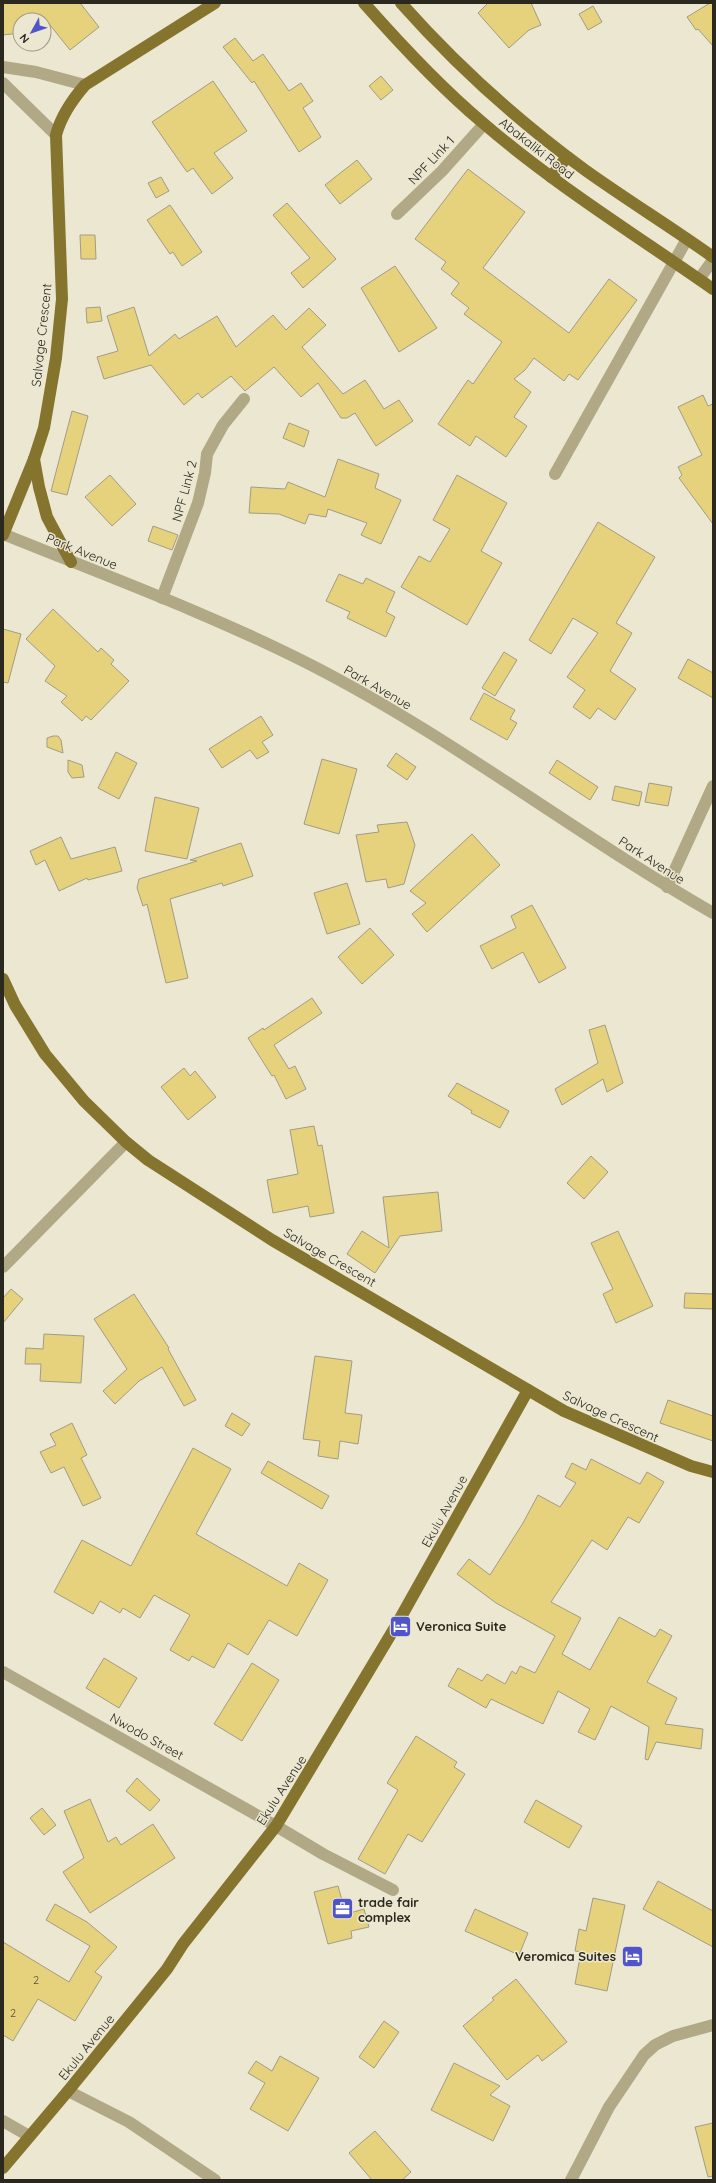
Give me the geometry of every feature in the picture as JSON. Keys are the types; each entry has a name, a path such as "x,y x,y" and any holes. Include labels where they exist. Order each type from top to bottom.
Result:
{"main road":[{"name":"Salvage Crescent","path":"3,534 34,459 44,428 56,358 62,299 56,135 67,108 85,85 216,3"},
{"name":"Abakaliki Road","path":"364,3 431,76 484,124 551,177 713,289"},
{"name":"Abakaliki Road","path":"401,3 434,40 476,80 568,157 713,259"},
{"path":"551,177 568,157"},
{"path":"34,459 39,487 47,517 71,562"},
{"name":"Salvage Crescent","path":"3,979 15,1005 45,1054 84,1101 126,1142 148,1160 272,1240 405,1316 564,1410 691,1466 713,1472"},
{"name":"Ekulu Avenue","path":"3,2168 167,1969 183,1944 276,1826 397,1624 528,1390"}],"street":[{"path":"3,67 36,72 85,85"},
{"path":"3,83 56,135"},
{"name":"NPF Link 1","path":"397,214 442,171 484,124"},
{"path":"555,474 686,239"},
{"path":"699,280 713,259"},
{"name":"NPF Link 2","path":"162,598 198,503 206,473 208,454 223,426 244,400"},
{"name":"Park Avenue","path":"3,534 162,598 246,634 314,667 466,754 667,887 713,913"},
{"path":"667,887 713,786"},
{"path":"3,1267 126,1142"},
{"name":"Nwodo Street","path":"3,1672 323,1854 393,1890"},
{"path":"570,2180 609,2108 644,2055 655,2045 673,2036 713,2025"},
{"path":"68,2091 128,2122 215,2180"},
{"path":"3,2121 29,2136"}],"building":[{"path":"3,3 80,3 99,27 70,50 52,28 52,12 12,12 12,34 3,35"},
{"path":"488,3 531,3 541,25 529,30 509,48 478,13"},
{"path":"710,3 713,3 713,46 698,29 696,30 687,17"},
{"path":"593,6 602,22 588,30 579,14"},
{"path":"235,38 253,61 263,54 289,91 301,83 313,101 303,108 321,137 299,152 254,81 252,83 223,47"},
{"path":"381,76 393,90 381,100 369,86"},
{"path":"213,81 247,131 214,153 233,178 212,194 193,168 187,172 152,122"},
{"path":"357,160 372,179 340,204 325,185"},
{"path":"468,169 525,212 483,268 569,333 609,279 637,300 578,380 569,374 564,381 534,358 525,370 514,379 531,392 514,417 527,426 506,457 476,436 470,446 438,424 468,380 473,384 502,342 464,314 469,308 451,294 459,283 441,269 446,262 415,239"},
{"path":"161,177 169,191 156,198 148,183"},
{"path":"287,203 336,259 303,288 291,273 310,258 273,215"},
{"path":"170,205 202,252 182,266 173,252 170,254 147,220"},
{"path":"80,235 95,235 96,259 81,259"},
{"path":"395,266 437,328 399,352 361,288"},
{"path":"100,307 102,321 87,323 86,308"},
{"path":"134,307 149,356 175,334 179,339 217,316 236,347 273,315 286,330 309,308 326,325 302,347 343,394 365,380 384,409 399,400 413,421 376,446 355,413 347,418 341,418 318,383 301,397 274,367 245,391 231,376 202,398 198,393 184,405 151,365 104,379 97,357 118,351 107,316"},
{"path":"703,395 708,406 713,404 713,524 679,478 682,475 678,467 702,455 678,407"},
{"path":"72,411 88,416 67,495 51,491"},
{"path":"289,423 309,431 304,447 283,438"},
{"path":"338,459 379,474 375,488 401,500 381,544 361,535 367,523 328,509 326,517 309,514 305,524 279,514 249,513 251,487 285,489 288,482 325,497"},
{"path":"110,475 136,504 112,526 85,497"},
{"path":"457,475 507,503 481,551 502,563 467,625 401,587 419,556 430,562 450,529 433,520"},
{"path":"598,522 655,557 616,623 632,633 610,671 636,689 615,720 598,708 590,719 573,707 585,690 567,677 598,633 573,618 551,654 529,640"},
{"path":"153,526 178,535 172,550 148,541"},
{"path":"339,574 363,584 366,578 395,592 386,612 395,617 386,637 347,618 350,612 326,601"},
{"path":"53,609 98,652 101,648 114,660 111,664 129,681 91,720 86,716 82,721 61,702 67,696 45,681 55,666 26,639"},
{"path":"3,629 21,634 8,683 3,682"},
{"path":"504,652 517,660 495,696 482,688"},
{"path":"688,659 713,673 713,698 678,678"},
{"path":"484,693 515,710 510,719 517,723 507,740 470,719"},
{"path":"261,716 273,735 262,742 269,752 257,759 250,750 222,768 209,749"},
{"path":"58,736 61,740 63,753 47,747 47,738"},
{"path":"116,752 137,763 119,799 98,788"},
{"path":"396,753 416,767 407,780 387,766"},
{"path":"322,759 357,769 339,834 304,824"},
{"path":"68,760 82,765 84,777 72,778 68,772"},
{"path":"557,760 598,787 590,800 549,773"},
{"path":"649,783 672,787 668,806 645,802"},
{"path":"615,786 642,792 639,806 612,800"},
{"path":"155,797 199,808 187,859 145,851"},
{"path":"407,822 415,845 404,884 388,888 386,879 366,882 356,835 379,832 377,825"},
{"path":"472,834 500,865 427,932 412,914 426,903 410,891"},
{"path":"61,837 71,859 115,847 122,871 88,880 87,878 59,891 45,860 36,865 30,851"},
{"path":"241,843 253,876 223,886 222,883 170,899 188,978 166,983 147,904 143,906 137,888 139,879 197,861 190,860"},
{"path":"347,883 360,924 327,934 314,893"},
{"path":"532,905 566,968 539,983 523,952 492,969 480,946 516,928 511,916"},
{"path":"370,928 394,955 362,984 338,957"},
{"path":"312,998 322,1013 274,1045 289,1069 295,1066 306,1089 286,1099 274,1075 272,1076 248,1038 263,1028 264,1030"},
{"path":"605,1025 623,1083 607,1092 603,1079 562,1105 555,1089 598,1063 589,1030"},
{"path":"184,1068 190,1076 195,1071 216,1097 188,1120 161,1087"},
{"path":"457,1083 509,1111 500,1128 471,1113 472,1111 448,1096"},
{"path":"314,1126 318,1146 322,1145 334,1213 310,1217 308,1206 273,1213 267,1180 298,1174 290,1130"},
{"path":"591,1156 608,1172 584,1199 567,1183"},
{"path":"438,1192 442,1231 400,1236 375,1273 347,1254 362,1231 389,1248 383,1197"},
{"path":"618,1231 653,1306 616,1323 603,1294 613,1289 591,1243"},
{"path":"11,1289 23,1299 3,1323 3,1298"},
{"path":"685,1293 713,1294 713,1309 684,1308"},
{"path":"134,1294 169,1348 168,1349 196,1400 184,1406 162,1367 139,1381 115,1404 103,1391 127,1369 94,1319"},
{"path":"44,1334 84,1336 81,1383 40,1381 41,1364 25,1364 26,1348 43,1349"},
{"path":"315,1356 352,1361 345,1413 362,1415 358,1444 340,1441 338,1459 318,1456 320,1441 303,1439"},
{"path":"668,1400 713,1416 713,1441 660,1423"},
{"path":"232,1413 250,1424 242,1436 225,1426"},
{"path":"72,1423 87,1455 81,1458 101,1498 83,1506 64,1467 51,1473 40,1452 56,1445 50,1434"},
{"path":"193,1448 231,1469 196,1534 287,1586 299,1563 328,1580 297,1636 269,1620 248,1655 228,1643 214,1668 192,1656 189,1661 170,1650 190,1615 154,1595 140,1618 123,1608 120,1613 100,1601 93,1614 54,1592 82,1540 131,1566"},
{"path":"591,1459 640,1484 647,1472 664,1482 639,1523 628,1517 607,1550 592,1540 551,1602 581,1618 562,1654 590,1670 619,1617 655,1637 660,1629 672,1636 647,1682 677,1698 665,1724 703,1729 701,1749 656,1742 648,1760 645,1759 649,1727 611,1706 595,1740 578,1732 590,1709 558,1691 543,1724 491,1699 486,1708 448,1686 458,1668 482,1681 487,1674 505,1684 512,1671 516,1674 520,1666 535,1673 555,1636 496,1603 457,1574 469,1559 490,1575 523,1523 538,1495 560,1507 576,1483 565,1477 572,1463 586,1470"},
{"path":"268,1461 329,1496 322,1509 261,1473"},
{"path":"104,1658 137,1678 119,1708 86,1688"},
{"path":"252,1663 279,1680 242,1741 214,1724"},
{"path":"416,1736 457,1762 454,1767 465,1774 422,1842 408,1834 385,1874 358,1859 398,1790 387,1783"},
{"path":"137,1778 160,1800 150,1811 126,1791"},
{"path":"90,1799 108,1842 116,1837 121,1845 153,1824 175,1858 90,1913 63,1872 84,1858 64,1811"},
{"path":"536,1800 582,1826 569,1848 524,1822"},
{"path":"42,1808 56,1825 44,1835 30,1818"},
{"path":"658,1881 713,1911 713,1947 643,1909"},
{"path":"338,1886 346,1914 364,1909 369,1927 351,1931 352,1938 328,1944 314,1892"},
{"path":"593,1898 625,1905 607,1991 575,1984 581,1952 575,1951 579,1929 586,1931"},
{"path":"55,1904 87,1922 117,1947 95,1972 102,1977 75,2021 38,1999 13,2041 3,2035 3,1942 69,1982 90,1946 46,1920"},
{"path":"475,1909 528,1933 519,1955 465,1931"},
{"path":"516,1979 567,2042 542,2061 538,2055 507,2080 463,2026 494,2000 492,1998"},
{"path":"384,2021 399,2032 374,2068 359,2057"},
{"path":"280,2056 319,2078 288,2131 250,2109 265,2083 248,2073 256,2061 272,2071"},
{"path":"454,2063 500,2086 490,2095 510,2106 493,2141 431,2110"},
{"path":"713,2123 713,2176 708,2177 695,2127"},
{"path":"375,2131 411,2172 402,2180 372,2180 349,2153"}],"place":[{"name":"Veronica Suite","path":"400,1626"},
{"name":"trade fair complex","path":"343,1909"},
{"name":"Veromica Suites","path":"632,1956"}]}
